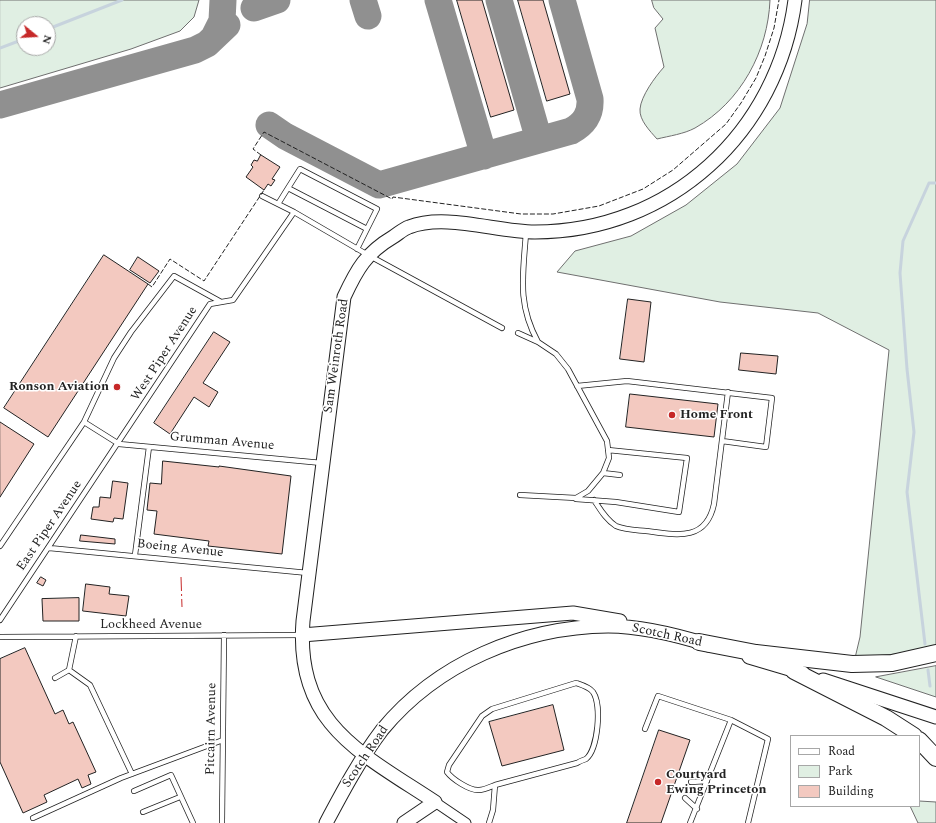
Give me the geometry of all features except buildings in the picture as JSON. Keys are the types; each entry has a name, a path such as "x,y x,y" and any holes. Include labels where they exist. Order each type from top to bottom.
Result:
{"highway":[{"path":"699,642 756,653 852,664 892,663 936,653"},
{"path":"794,671 886,718 912,735"},
{"path":"920,741 936,758"}],"street":[{"name":"Sam Weinroth Road","path":"466,823 364,755 338,733 316,702 304,664 302,635 308,573 344,297 354,276 362,252 378,246 409,227 442,221 526,231 562,230 615,220 660,201 683,187 704,171 739,135 766,92 779,66 787,41 795,0"},
{"path":"302,635 573,613 602,617 652,630"},
{"name":"Scotch Road","path":"326,823 364,755 383,730 416,697 434,682 476,656 528,637 569,629 610,626 652,630 699,642 794,671 936,717"},
{"path":"404,823 435,802"}],"lane":[{"path":"278,204 300,169 377,209 367,229 362,252"},
{"path":"288,188 367,229"},
{"path":"262,196 294,212 362,252 502,328"},
{"name":"West Piper Avenue","path":"119,444 210,304 233,300 294,212"},
{"path":"526,231 522,292 527,319 538,342"},
{"path":"0,546 84,422 114,358 131,332 174,276 221,302"},
{"path":"518,333 538,342 556,354 568,369 607,441 609,458 603,473 588,491 576,498"},
{"path":"577,386 627,381 772,398 766,447 722,441"},
{"path":"594,500 605,516 617,527 684,534 696,531 705,525 713,510 728,392"},
{"path":"84,422 119,444"},
{"name":"Grumman Avenue","path":"119,444 322,463"},
{"name":"East Piper Avenue","path":"0,620 119,444"},
{"path":"135,555 149,447"},
{"path":"520,495 576,498 679,512 686,458 608,450"},
{"path":"603,473 620,475"},
{"name":"Boeing Avenue","path":"48,548 135,555 308,573"},
{"name":"Pitcairn Avenue","path":"222,823 224,635"},
{"name":"Lockheed Avenue","path":"0,637 302,635"},
{"path":"55,678 69,670 76,636"},
{"path":"69,670 90,684 132,774"},
{"path":"576,684 584,686 593,692 597,703 598,724 593,748 586,758 577,762 495,785 479,790 472,789 450,777 447,772 482,716 492,709 576,684"},
{"path":"645,729 658,696 731,720 768,740 748,823"},
{"path":"690,823 697,809 731,720"},
{"path":"33,818 132,774 223,740"},
{"path":"134,791 171,775 193,823"},
{"path":"691,782 707,781"},
{"path":"489,823 493,810 495,785"},
{"path":"143,812 180,797"},
{"path":"685,798 697,809"}],"green space":[{"path":"0,0 199,0 194,17 180,31 131,49 0,88"},
{"path":"652,0 770,0 764,38 758,56 738,90 726,104 695,128 657,139 648,129 640,113 643,98 653,81 664,67 655,28 663,19 654,8"},
{"path":"810,0 936,0 936,646 927,651 855,658 860,637 889,350 818,313 720,302 557,272 575,251 631,236 686,205 737,164 780,108 807,24"},
{"path":"936,666 936,697 876,677"},
{"path":"920,801 936,802 936,823 918,823 910,807 920,807"}],"waterway":[{"path":"56,26 122,0"},
{"path":"0,48 16,42"},
{"path":"925,644 907,492 914,432 907,369 900,273 903,241 929,183 936,183"},
{"path":"928,670 930,686"}],"taxiway":[{"path":"214,37 222,21 223,0"},
{"path":"254,8 277,0"},
{"path":"363,0 368,16"},
{"path":"438,0 484,156"},
{"path":"499,0 539,140"},
{"path":"269,125 285,136 379,185 571,131 580,125 586,118 590,99 562,0"},
{"path":"0,105 195,50 207,44 227,25"}],"fence":[{"path":"261,155 253,149 264,132 392,199 393,197 521,214 553,214 599,206 643,189 673,170 726,124 756,78 774,28 779,0"},
{"path":"148,284 152,287 170,259 204,281 264,190"}],"power":[{"path":"181,577 182,607"}],"place":[{"name":"Ronson Aviation","path":"117,387"},
{"name":"Home Front","path":"672,415"},
{"name":"Courtyard Ewing Princeton","path":"658,782"}]}
